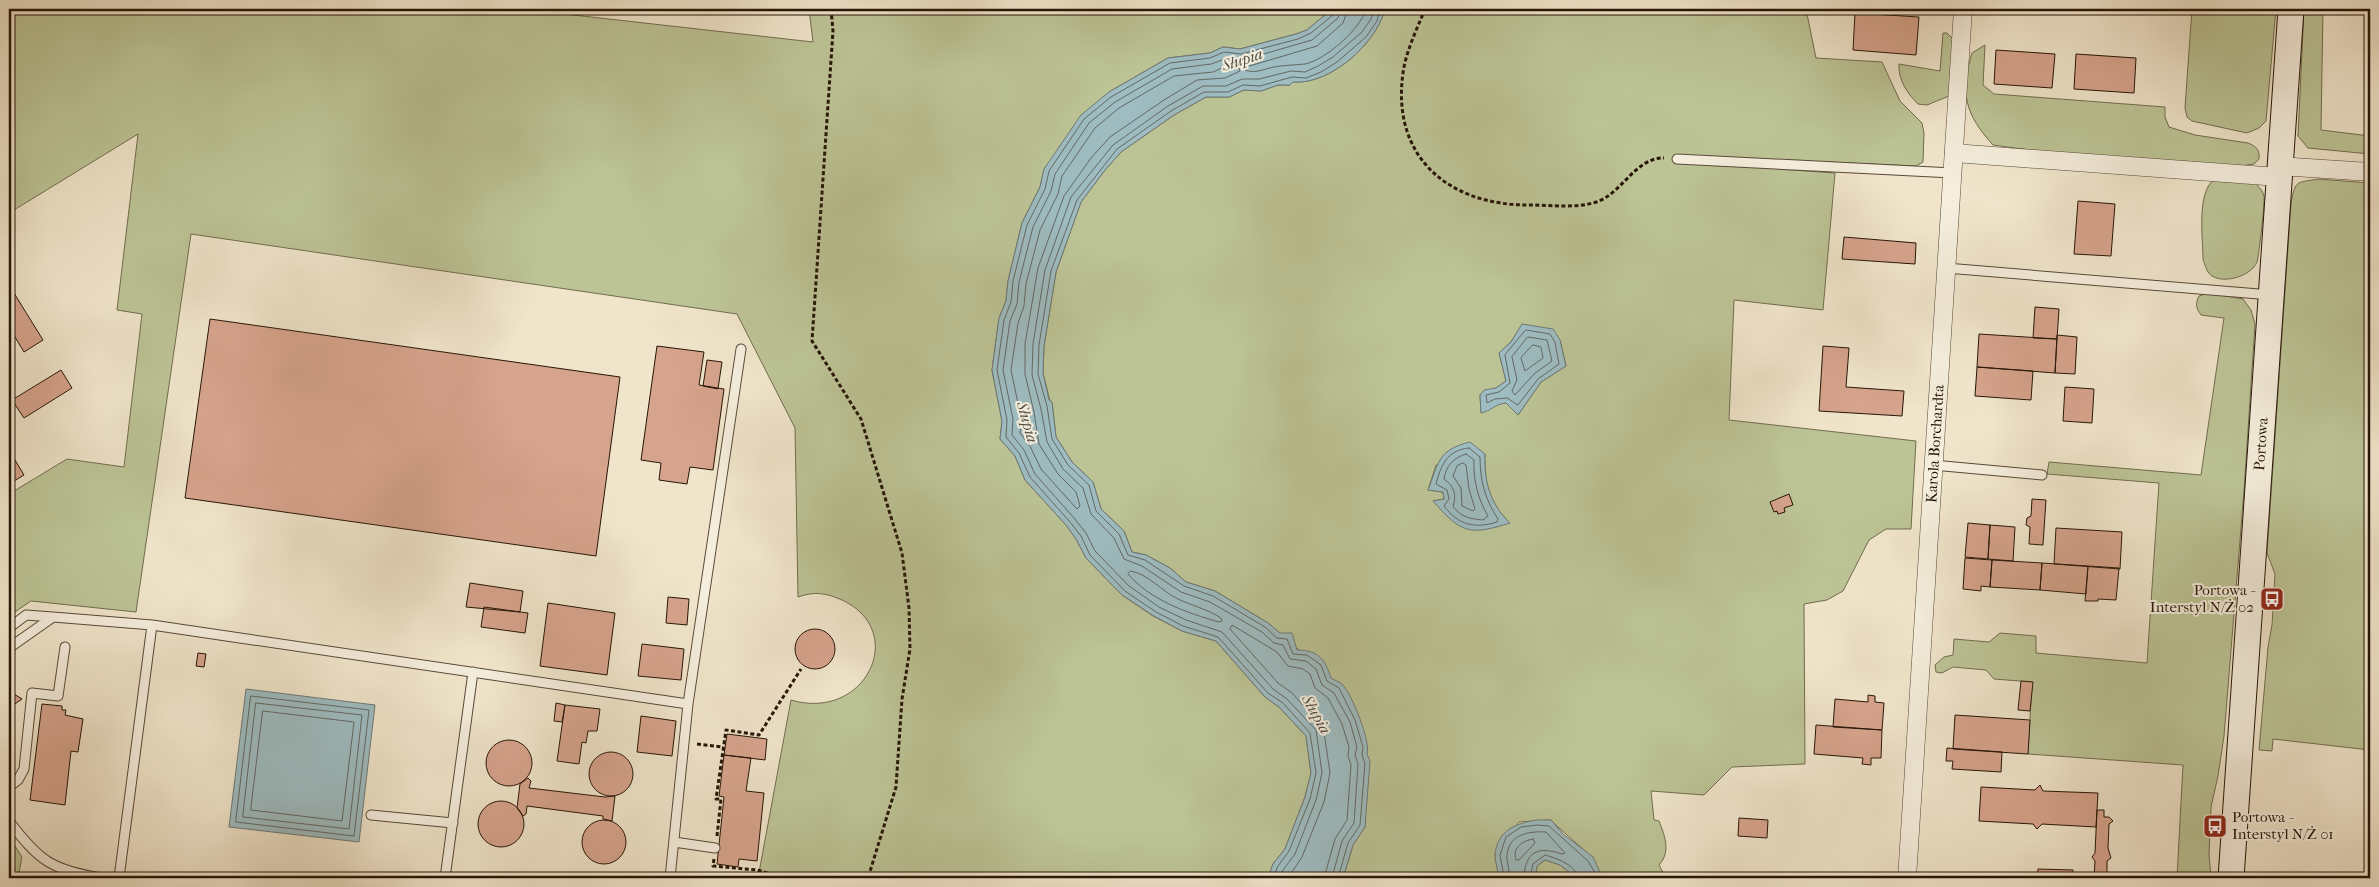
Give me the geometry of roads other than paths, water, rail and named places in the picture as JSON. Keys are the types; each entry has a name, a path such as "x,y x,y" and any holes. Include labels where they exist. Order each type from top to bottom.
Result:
{"main road":[{"name":"Portowa","path":"2231,878 2291,9"}],"street":[{"name":"Karola Borchardta","path":"1907,878 1963,9"},
{"path":"1954,153 2279,171 2370,172"}],"lane":[{"path":"1677,158 1953,174"},
{"path":"1946,268 2271,295"},
{"path":"670,878 688,704 741,348"},
{"path":"1934,465 2042,475"},
{"path":"9,628 26,615 152,625 688,704"},
{"path":"9,648 53,617"},
{"path":"119,878 152,625"},
{"path":"9,787 18,780 24,769 32,692 58,696 65,647"},
{"path":"445,878 473,672"},
{"path":"371,815 453,823"},
{"path":"9,821 30,848 50,865 72,873 101,878"},
{"path":"674,842 716,848"}],"water":[{"name":"Słupia","path":"1332,9 1385,9 1372,36 1350,60 1336,69 1322,77 1293,82 1290,85 1278,85 1261,91 1244,90 1229,97 1206,97 1174,115 1121,152 1105,170 1081,202 1056,272 1044,346 1043,373 1049,400 1052,402 1056,437 1072,462 1093,482 1101,509 1124,531 1132,552 1146,555 1170,568 1186,582 1215,591 1268,623 1280,633 1292,633 1297,650 1304,650 1320,657 1331,678 1342,684 1351,697 1366,739 1367,754 1370,761 1365,827 1353,845 1343,878 1268,878 1273,864 1285,849 1305,797 1311,773 1306,736 1279,707 1265,697 1216,641 1182,631 1154,616 1122,595 1086,558 1066,525 1025,480 1015,456 1000,439 1002,421 992,370 999,318 1006,301 1008,281 1022,223 1040,187 1044,169 1081,115 1109,92 1168,58 1210,53 1223,47 1240,49 1296,34 1307,30"},
{"path":"1522,324 1553,329 1560,340 1566,366 1541,382 1518,415 1506,403 1481,413 1480,395 1484,390 1496,388 1506,381 1499,353 1511,342"},
{"path":"1470,442 1485,454 1487,483 1490,492 1503,516 1510,523 1485,530 1467,529 1451,520 1433,501 1444,499 1443,492 1428,490 1437,465 1451,449"},
{"path":"246,689 375,705 359,842 229,827"},
{"path":"1551,820 1563,834 1593,857 1599,870 1599,878 1576,878 1560,865 1545,860 1537,866 1535,878 1497,878 1498,872 1495,855 1500,839 1509,829 1522,823"}],"place":[{"name":"Portowa - Interstyl N/Ż 02","path":"2272,599"},
{"name":"Portowa - Interstyl N/Ż 01","path":"2215,826"}]}
